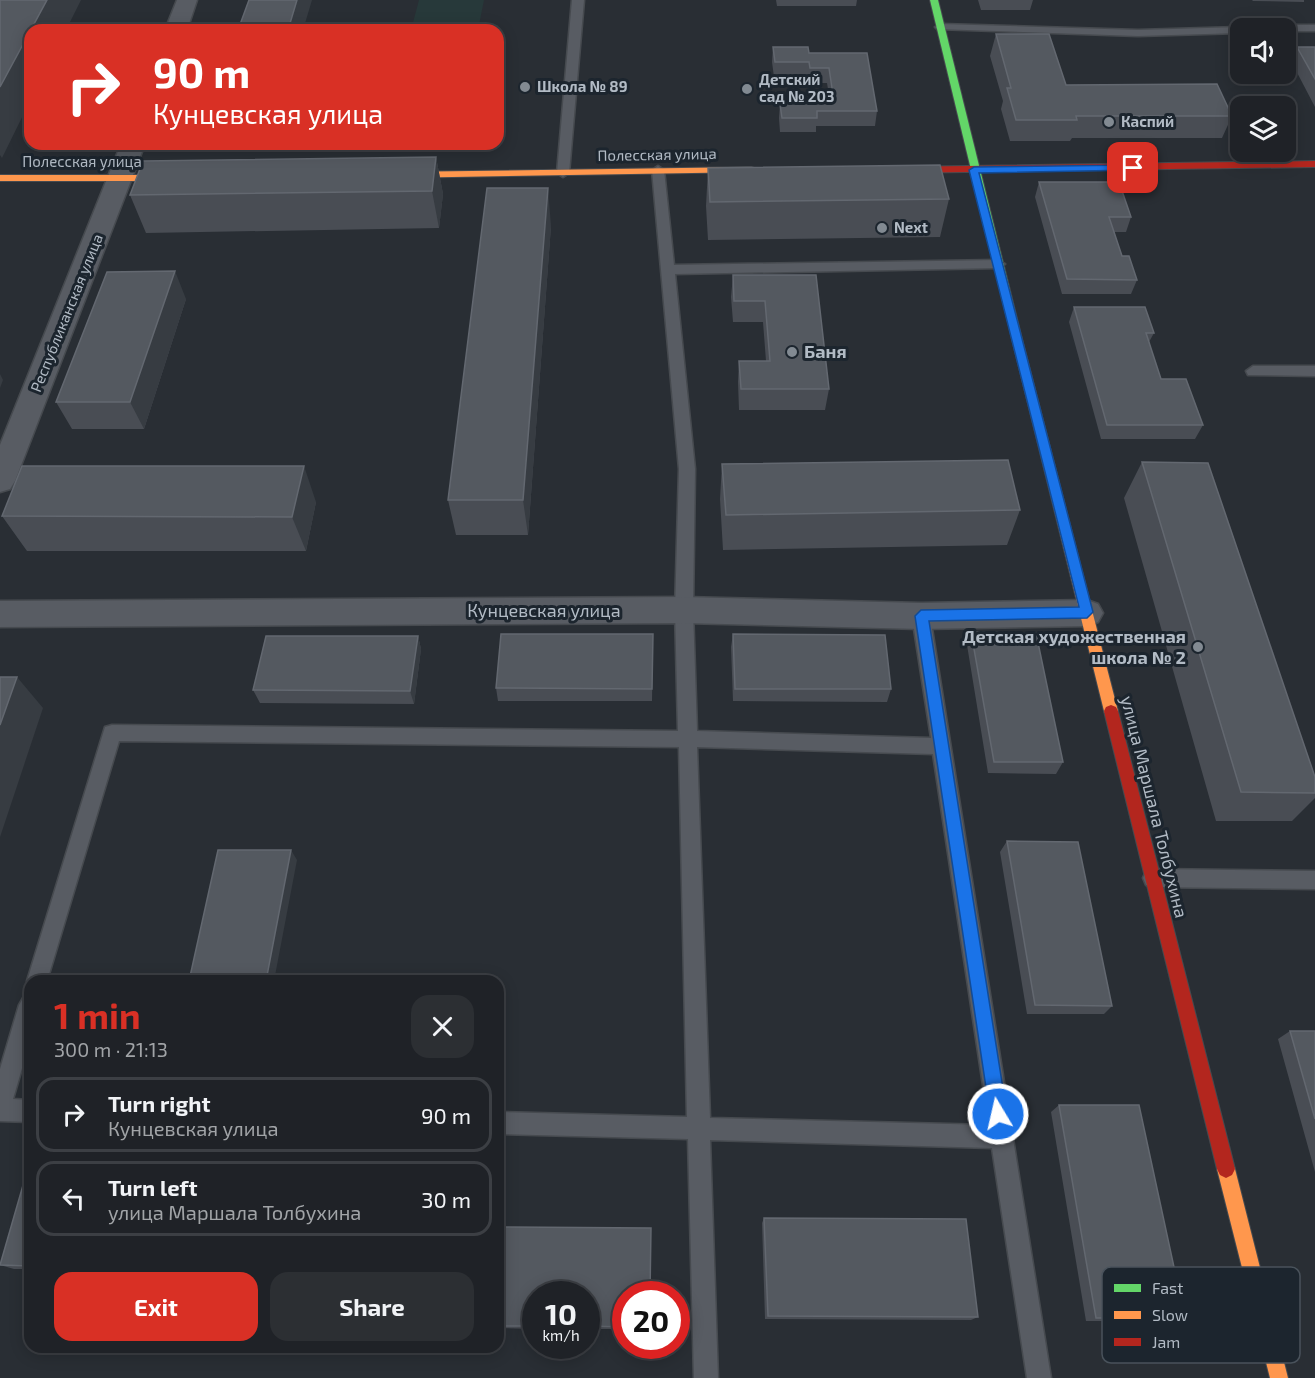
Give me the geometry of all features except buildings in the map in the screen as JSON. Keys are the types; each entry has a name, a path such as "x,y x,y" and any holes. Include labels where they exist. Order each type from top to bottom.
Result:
{"street":[{"path":"178,24 188,0"},
{"name":"улица Маршала Толбухина","path":"934,0 974,170 1251,1267"},
{"name":"Республиканская улица","path":"0,481 131,150"},
{"path":"880,170 1315,164"},
{"name":"Полесская улица","path":"384,176 763,170"},
{"name":"Полесская улица","path":"0,178 192,178"},
{"name":"Кунцевская улица","path":"0,614 684,610 921,616 1087,612"},
{"name":"улица Маршала Толбухина","path":"1275,1363 1279,1378"}],"lane":[{"path":"563,173 578,0"},
{"path":"940,27 1138,33 1230,30"},
{"path":"1296,28 1315,28"},
{"path":"658,170 687,469 684,610 697,1129 706,1378"},
{"path":"668,270 998,264"},
{"path":"1253,371 1315,371"},
{"path":"921,616 1039,1378"},
{"path":"39,975 112,733 688,739 942,746"},
{"path":"1153,878 1315,880"},
{"path":"24,1026 0,1108 24,1110"},
{"path":"504,1123 1002,1137"}],"shaded area":[{"path":"419,0 484,0 479,24 413,24"}],"traffic: fast":[{"path":"934,0 1016,335"}],"traffic: slow":[{"path":"395,175 751,170"},
{"path":"0,178 181,178"},
{"path":"1016,335 1111,711"},
{"path":"1226,1169 1251,1267"},
{"path":"1275,1363 1279,1378"}],"traffic: jam":[{"path":"896,170 1315,164"},
{"path":"1111,711 1226,1169"}],"place":[{"name":"Школа № 89","path":"525,87"},
{"name":"Детский сад № 203","path":"747,89"},
{"name":"Каспий","path":"1109,122"},
{"name":"Next","path":"882,228"},
{"name":"Баня","path":"792,352"},
{"name":"Детская художественная школа № 2","path":"1198,647"}],"route":[{"path":"998,1114 921,616 1087,612 974,170 1133,168"}]}
